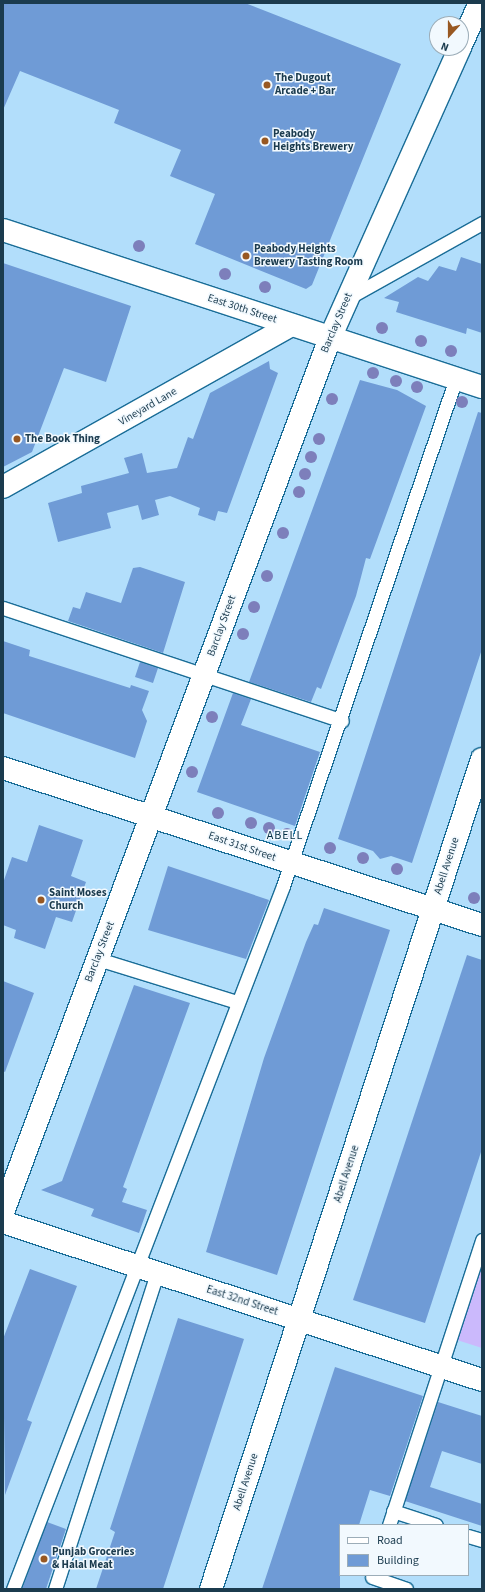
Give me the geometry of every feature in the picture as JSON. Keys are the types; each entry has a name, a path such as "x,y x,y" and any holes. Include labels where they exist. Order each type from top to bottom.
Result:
{"street":[{"path":"469,27 480,3"},
{"name":"Barclay Street","path":"3,1212 330,338 456,56"},
{"name":"East 30th Street","path":"3,230 292,326 482,387"},
{"name":"Vineyard Lane","path":"3,487 292,326"},
{"name":"Abell Avenue","path":"211,1589 482,759"},
{"name":"East 31st Street","path":"3,768 482,926"},
{"name":"East 32nd Street","path":"3,1222 482,1380"}],"lane":[{"path":"347,299 482,223"},
{"path":"13,1589 135,1266 291,863 342,721 456,378"},
{"path":"3,608 342,721"},
{"path":"98,959 237,1002"},
{"path":"389,1524 482,1240"},
{"path":"55,1589 157,1273"},
{"path":"393,1511 433,1524"},
{"path":"469,1536 482,1540"},
{"path":"371,1580 406,1589"}],"shaded area":[{"path":"482,1260 482,1348 457,1340"}],"building":[{"name":"Peabody Heights Brewery","path":"3,3 245,3 401,64 312,285 306,289 195,244 215,194 170,176 181,150 114,123 119,110 20,71 3,110"},
{"path":"461,257 482,264 482,333 467,328 466,334 396,312 399,302 384,298 418,277 428,281 439,266 456,271"},
{"path":"3,263 131,306 106,382 64,368 32,452 3,467"},
{"path":"269,361 270,369 278,373 227,513 218,511 215,521 198,515 200,508 170,496 155,500 159,515 142,520 138,505 107,513 111,528 58,542 48,503 82,493 81,486 129,473 124,458 142,453 147,473 177,468 188,437 193,439 210,393"},
{"path":"360,380 397,390 426,406 370,559 366,558 356,596 321,689 317,687 311,702 249,682"},
{"path":"478,412 482,413 482,649 412,863 391,856 380,859 373,851 338,839"},
{"path":"140,567 185,582 163,653 68,621 73,607 80,609 86,592 121,603 133,568"},
{"path":"3,641 30,650 29,656 130,688 131,685 149,691 142,710 147,721 135,758 3,713"},
{"path":"140,662 158,668 153,683 135,677"},
{"path":"233,693 251,699 241,725 320,752 295,826 197,792"},
{"name":"Saint Moses Church","path":"39,825 83,840 71,876 86,882 72,922 56,917 45,949 14,938 16,930 3,925 3,883 12,857 27,862"},
{"path":"168,866 269,900 246,959 148,930"},
{"path":"324,908 390,930 277,1275 206,1252 264,1058 306,942 314,924 318,925"},
{"path":"467,955 482,960 482,1149 425,1323 353,1300"},
{"path":"3,981 34,993 5,1072 3,1071"},
{"path":"134,985 190,1003 123,1187 127,1189 122,1202 147,1210 139,1233 91,1216 94,1209 41,1190 62,1181"},
{"path":"30,1269 77,1286 27,1420 32,1422 5,1495 3,1339"},
{"path":"178,1318 244,1339 163,1589 96,1589 115,1532 110,1529"},
{"path":"335,1367 423,1396 390,1496 370,1490 359,1524 339,1524 340,1589 262,1589"},
{"path":"438,1402 482,1416 482,1464 442,1451 430,1487 482,1504 482,1526 405,1501"},
{"name":"Punjab Groceries & Halal Meat","path":"47,1522 66,1529 46,1589 22,1589"}],"place":[{"name":"The Dugout Arcade + Bar","path":"267,85"},
{"name":"Peabody Heights Brewery","path":"265,141"},
{"name":"Peabody Heights Brewery Tasting Room","path":"246,256"},
{"name":"The Book Thing","path":"17,439"},
{"name":"Saint Moses Church","path":"41,900"},
{"name":"Punjab Groceries & Halal Meat","path":"44,1559"}],"district":[{"name":"ABELL","path":"285,836"}]}
